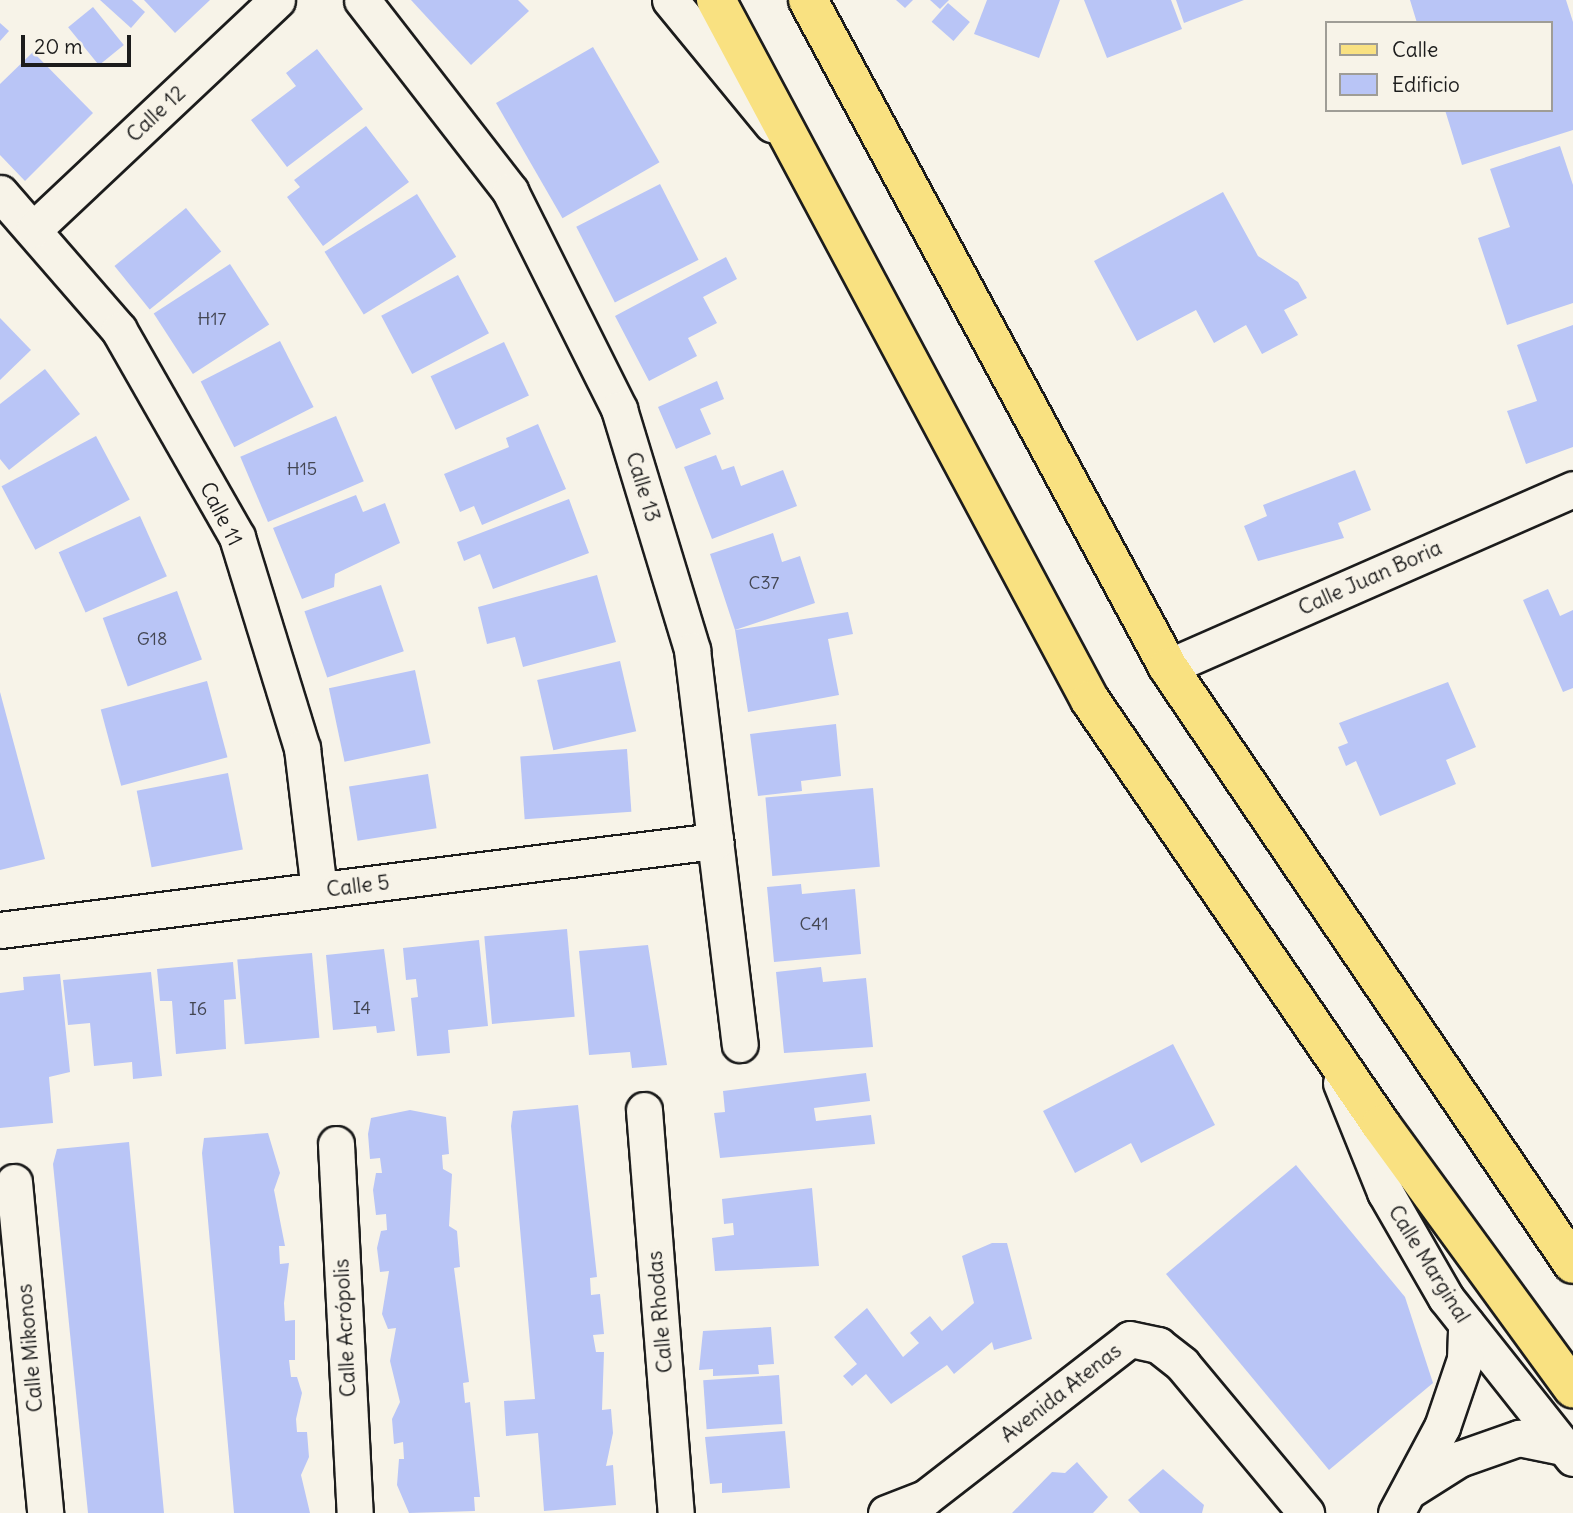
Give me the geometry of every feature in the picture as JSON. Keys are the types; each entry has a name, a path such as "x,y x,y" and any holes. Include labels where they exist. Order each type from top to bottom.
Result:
{"main road":[{"path":"716,0 1090,700 1326,1045 1573,1388"},
{"path":"808,0 1168,667 1573,1264"}],"street":[{"name":"Calle 12","path":"34,229 277,0"},
{"name":"Calle 13","path":"362,0 510,191 619,409 692,650 740,1044"},
{"path":"670,0 799,156"},
{"name":"Calle 11","path":"0,192 119,330 237,537 302,748 319,890"},
{"name":"Calle Juan Boria","path":"1168,667 1573,489"},
{"name":"Calle 5","path":"0,930 715,841"},
{"name":"Calle Marginal","path":"1326,1045 1385,1192 1466,1324 1568,1453"},
{"name":"Calle Rhodas","path":"644,1110 676,1513"},
{"name":"Calle Acrópolis","path":"336,1144 355,1513"},
{"name":"Calle Mikonos","path":"15,1182 45,1513"},
{"path":"1403,1501 1442,1427 1465,1359 1466,1324"},
{"name":"Avenida Atenas","path":"886,1513 925,1498 1130,1339 1158,1345 1182,1364 1306,1513"},
{"path":"1403,1501 1459,1459 1519,1438 1568,1453"}],"building":[{"path":"100,0 132,0 145,12 131,28"},
{"path":"144,0 210,0 175,33"},
{"path":"411,0 518,0 529,11 471,65"},
{"path":"896,0 913,0 905,8"},
{"path":"930,0 949,0 940,9"},
{"path":"987,0 1060,0 1039,58 974,34"},
{"path":"1084,0 1171,0 1182,29 1107,58"},
{"path":"1176,0 1244,0 1184,23"},
{"path":"1410,0 1566,0 1573,22 1573,130 1462,165 1446,112 1552,112 1552,21 1416,21"},
{"path":"948,3 970,22 953,41 932,22"},
{"path":"93,7 124,45 99,65 68,27"},
{"path":"0,23 9,31 0,41"},
{"path":"593,47 660,162 563,218 496,103"},
{"path":"317,49 363,109 287,167 251,120 296,86 286,73"},
{"path":"33,52 93,113 25,181 0,155 0,84"},
{"path":"366,126 409,182 323,246 287,197 300,187 294,180"},
{"path":"1560,146 1573,185 1573,303 1507,325 1478,238 1510,227 1490,169"},
{"path":"660,184 699,260 615,302 576,227"},
{"path":"1223,192 1258,256 1298,282 1307,298 1284,310 1298,335 1262,354 1246,325 1214,343 1196,310 1137,341 1094,261"},
{"path":"417,194 456,257 364,315 325,252"},
{"path":"186,208 221,252 150,309 115,266"},
{"path":"726,257 737,279 703,297 717,323 688,338 697,356 649,381 615,316"},
{"path":"230,264 269,324 193,374 154,314"},
{"path":"458,275 489,333 412,374 381,316"},
{"path":"0,318 31,350 0,380"},
{"path":"1573,325 1573,447 1526,464 1507,411 1537,401 1517,345"},
{"path":"280,341 314,407 234,447 201,381"},
{"path":"504,342 529,395 456,430 431,376"},
{"path":"45,369 80,414 9,470 0,459 0,404"},
{"path":"717,381 724,399 700,409 711,434 676,449 658,407"},
{"path":"336,416 364,481 268,522 240,457"},
{"path":"538,424 566,489 482,525 474,506 460,512 444,474 509,447 506,438"},
{"path":"96,436 130,500 35,550 2,486"},
{"path":"716,455 722,470 734,466 741,486 783,470 797,506 712,539 684,467"},
{"path":"1355,470 1371,510 1338,523 1344,538 1258,561 1244,526 1267,516 1263,505"},
{"path":"356,495 363,512 385,503 400,543 335,574 334,587 302,599 273,528"},
{"path":"569,499 589,553 493,589 480,554 464,561 457,542"},
{"path":"140,516 167,576 86,612 59,552"},
{"path":"773,533 782,562 800,556 815,603 735,630 710,554"},
{"path":"597,575 616,642 523,667 515,637 487,644 478,607"},
{"path":"381,585 404,651 327,678 304,611"},
{"path":"1548,589 1560,616 1573,610 1573,688 1563,692 1523,600"},
{"path":"177,591 202,660 128,687 103,618"},
{"path":"848,612 853,634 828,639 839,695 748,712 735,630"},
{"path":"620,661 636,731 553,750 537,680"},
{"path":"415,670 431,743 345,762 329,688"},
{"path":"207,681 227,757 121,786 101,709"},
{"path":"1448,682 1476,747 1446,760 1456,784 1380,816 1356,761 1346,766 1338,747 1348,743 1339,723"},
{"path":"0,692 45,859 0,870"},
{"path":"836,724 841,776 801,781 802,791 758,796 750,734"},
{"path":"627,749 631,812 525,819 520,756"},
{"path":"228,773 243,850 152,867 137,791"},
{"path":"428,774 437,828 358,841 349,787"},
{"path":"873,788 880,867 772,876 765,797"},
{"path":"801,884 802,894 855,889 861,954 774,962 767,887"},
{"path":"567,929 575,1017 492,1024 484,936"},
{"path":"479,940 488,1026 448,1030 450,1053 417,1056 411,998 418,997 416,979 406,980 403,948"},
{"path":"648,945 667,1065 632,1068 630,1052 589,1055 579,951"},
{"path":"384,949 395,1031 377,1033 376,1026 333,1030 326,955"},
{"path":"312,953 319,1038 245,1044 237,960"},
{"path":"233,962 236,999 224,1000 226,1049 176,1054 172,1001 160,1001 157,969"},
{"path":"821,967 823,982 866,978 873,1047 784,1053 776,972"},
{"path":"151,972 162,1076 133,1079 132,1062 94,1066 90,1023 68,1025 63,980"},
{"path":"60,974 70,1072 49,1077 53,1123 0,1128 0,993 24,990 23,977"},
{"path":"1173,1044 1215,1125 1141,1163 1131,1143 1075,1173 1043,1111"},
{"path":"866,1073 870,1101 814,1108 816,1121 871,1115 875,1144 720,1158 714,1113 725,1112 723,1091"},
{"path":"578,1105 597,1277 590,1278 591,1295 600,1294 604,1334 593,1335 596,1352 604,1352 602,1410 611,1409 613,1433 606,1466 613,1465 616,1505 544,1511 538,1433 506,1436 504,1401 535,1399 511,1126 513,1111"},
{"path":"410,1110 446,1117 449,1154 442,1155 443,1169 452,1174 449,1226 457,1231 460,1267 454,1268 469,1382 463,1383 465,1403 470,1402 480,1497 474,1497 475,1511 409,1513 397,1485 399,1459 404,1459 403,1442 394,1444 392,1419 400,1402 390,1361 396,1328 388,1329 382,1314 389,1271 380,1272 377,1248 381,1231 387,1230 386,1214 376,1215 373,1190 376,1173 382,1173 380,1158 370,1159 368,1134 371,1118"},
{"path":"268,1133 280,1173 274,1190 285,1246 279,1246 280,1264 289,1263 284,1303 285,1321 295,1320 295,1360 289,1360 291,1377 297,1377 302,1393 296,1419 297,1432 307,1432 309,1457 301,1475 310,1513 234,1513 202,1153 204,1138"},
{"path":"129,1142 164,1513 88,1513 53,1164 57,1149"},
{"path":"1296,1165 1405,1297 1433,1383 1329,1470 1166,1274"},
{"path":"812,1188 819,1266 715,1271 712,1238 734,1235 733,1223 724,1224 722,1199"},
{"path":"992,1243 1007,1243 1032,1339 994,1350 992,1342 954,1374 947,1365 891,1404 866,1374 852,1386 843,1376 857,1364 834,1337 867,1308 903,1357 919,1343 910,1333 930,1316 942,1331 974,1303 962,1256"},
{"path":"771,1327 774,1364 758,1365 759,1374 713,1376 713,1369 699,1370 703,1331"},
{"path":"779,1375 782,1424 707,1429 703,1380"},
{"path":"785,1431 790,1488 722,1493 722,1483 710,1484 705,1437"},
{"path":"1077,1462 1108,1497 1093,1513 1012,1513 1052,1472 1065,1473"},
{"path":"1163,1469 1204,1505 1202,1513 1140,1513 1128,1500"}]}
